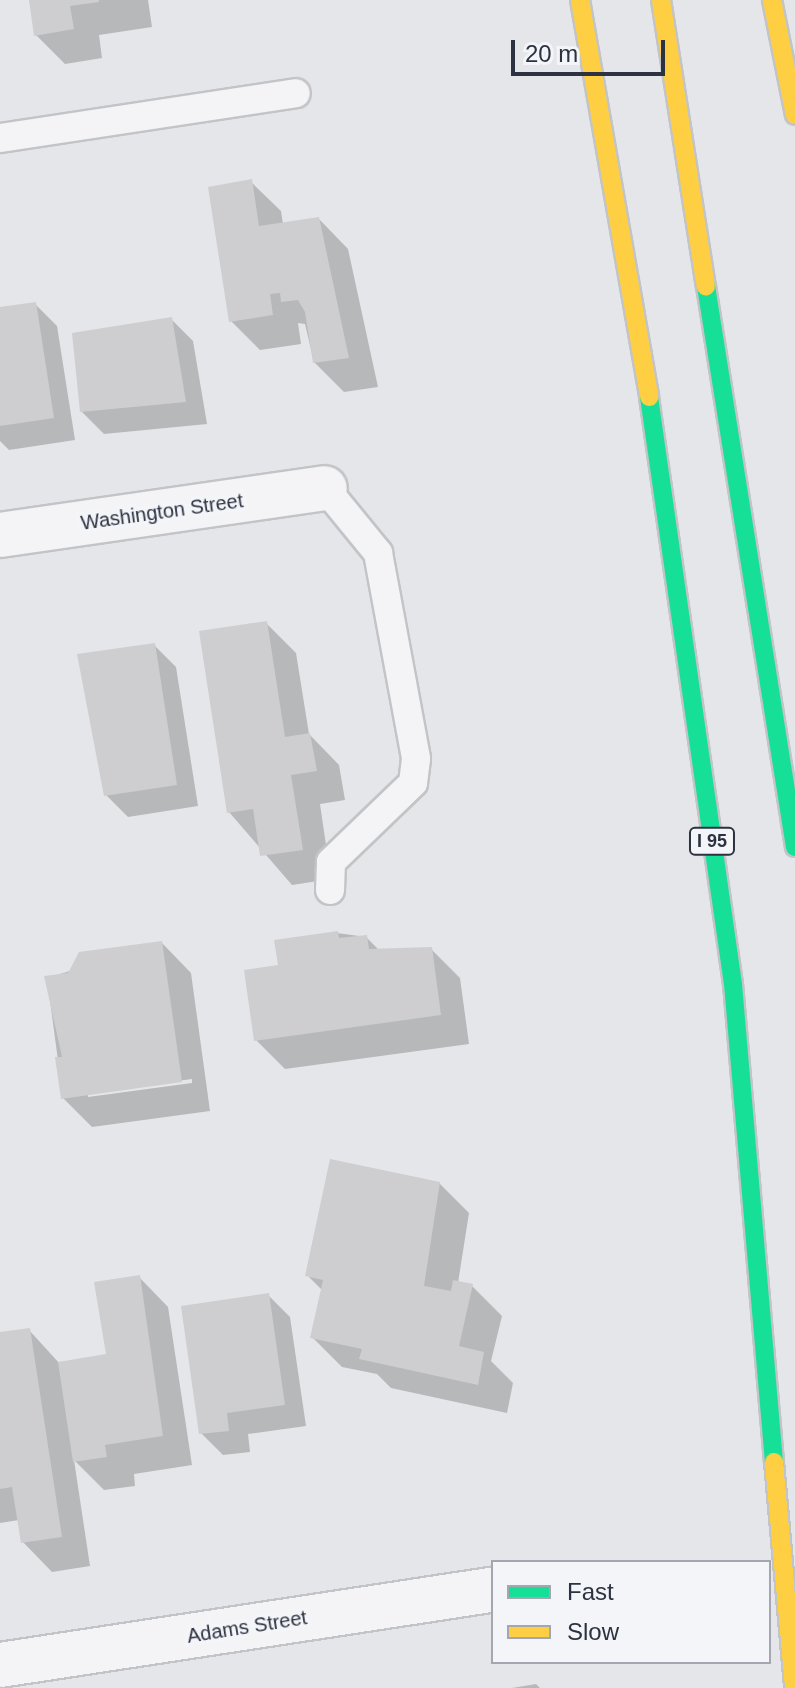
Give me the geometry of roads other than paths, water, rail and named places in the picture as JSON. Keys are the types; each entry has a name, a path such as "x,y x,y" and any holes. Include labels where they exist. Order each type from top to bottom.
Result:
{"highway":[{"name":"I 95","path":"580,0 638,317 733,984 794,1688"},
{"path":"661,0 795,847"},
{"path":"772,0 795,115"}],"street":[{"name":"Washington Street","path":"0,535 325,488"},
{"name":"Adams Street","path":"0,1665 48,1673 491,1590"}],"lane":[{"path":"0,138 296,93"},
{"path":"325,488 378,553 416,759 413,783 331,862 330,890"}]}
